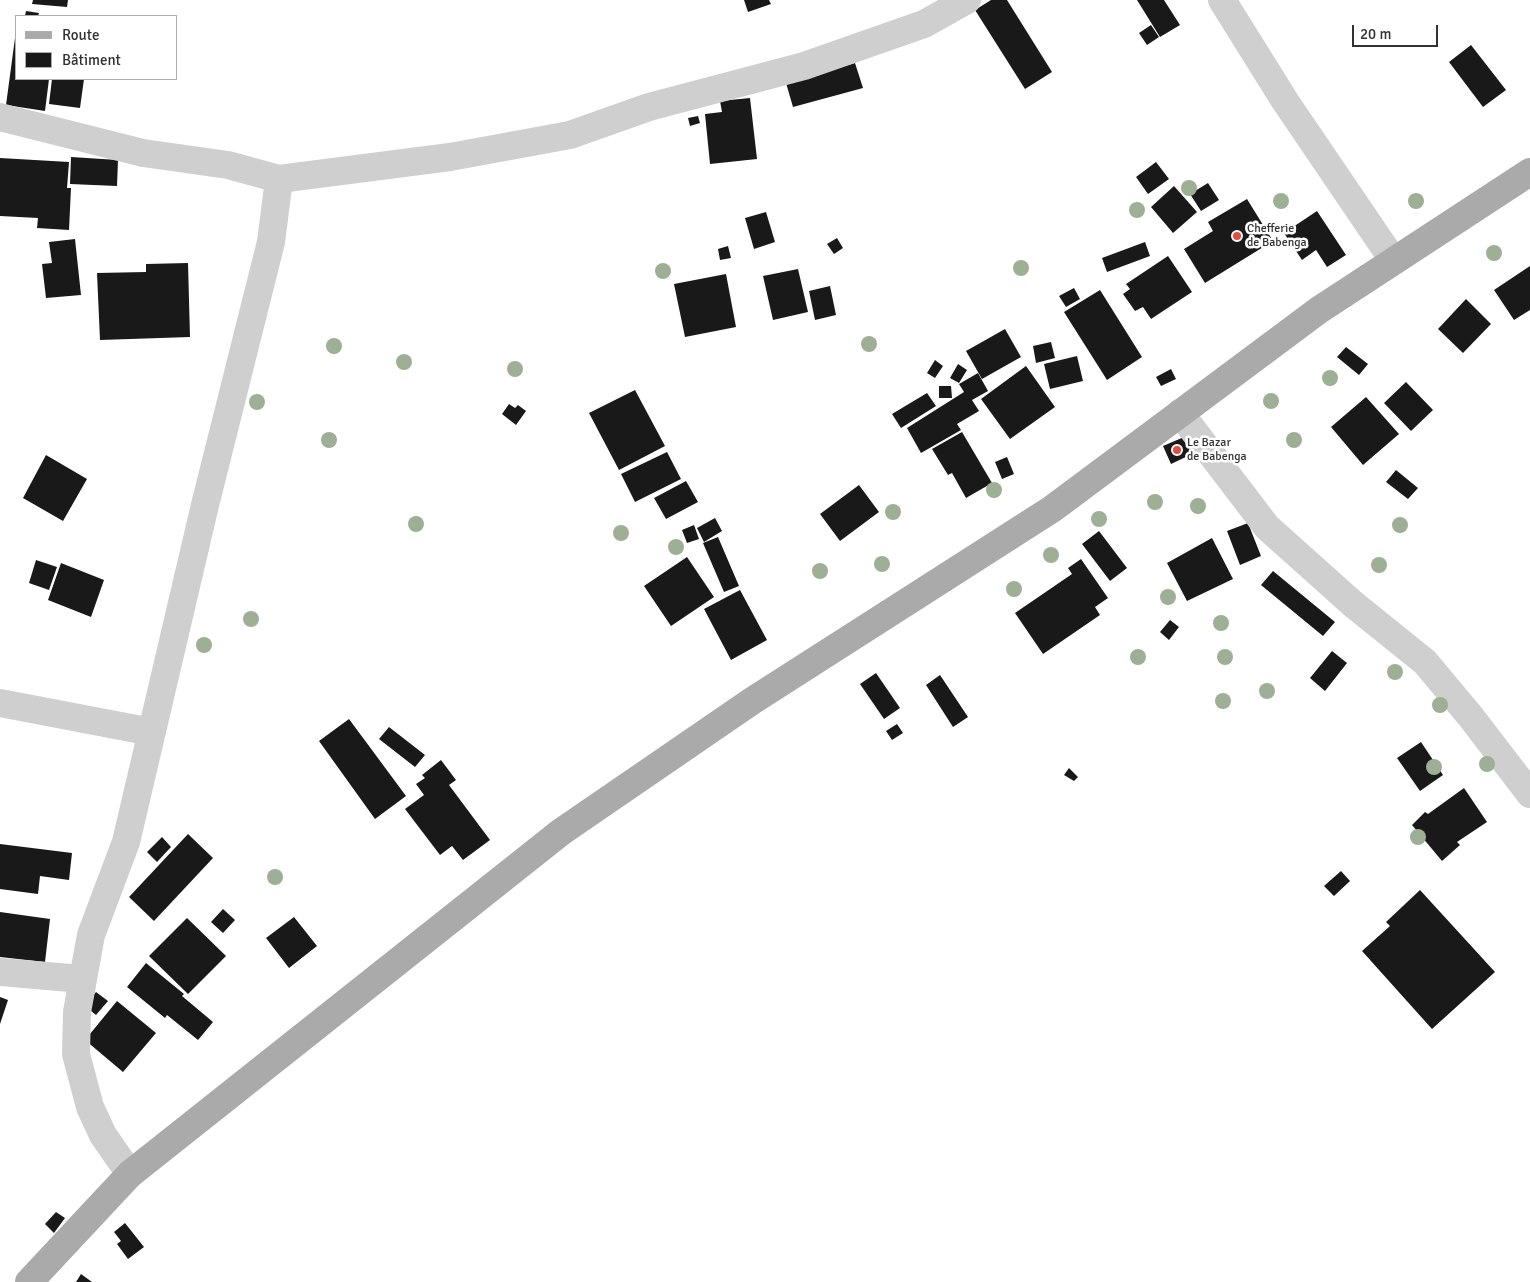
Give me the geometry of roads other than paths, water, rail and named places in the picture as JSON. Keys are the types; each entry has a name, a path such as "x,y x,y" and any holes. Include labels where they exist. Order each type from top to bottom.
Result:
{"main road":[{"path":"29,1282 130,1174 561,832 752,701 1052,509 1319,310 1530,172"}],"street":[{"path":"0,118 143,153 228,165 279,179 450,157 570,135 649,107 813,63 924,24 967,0"},
{"path":"1222,0 1285,101 1393,260"},
{"path":"130,1174 103,1135 90,1108 76,1054 77,1012 91,935 126,842 207,495 271,242 279,179"},
{"path":"1180,413 1268,527 1353,604 1425,662 1471,717 1530,794"},
{"path":"0,703 152,732"},
{"path":"0,972 82,979"}],"place":[{"name":"Chefferie de Babenga","path":"1237,236"},
{"name":"Le Bazar de Babenga","path":"1177,450"}]}
